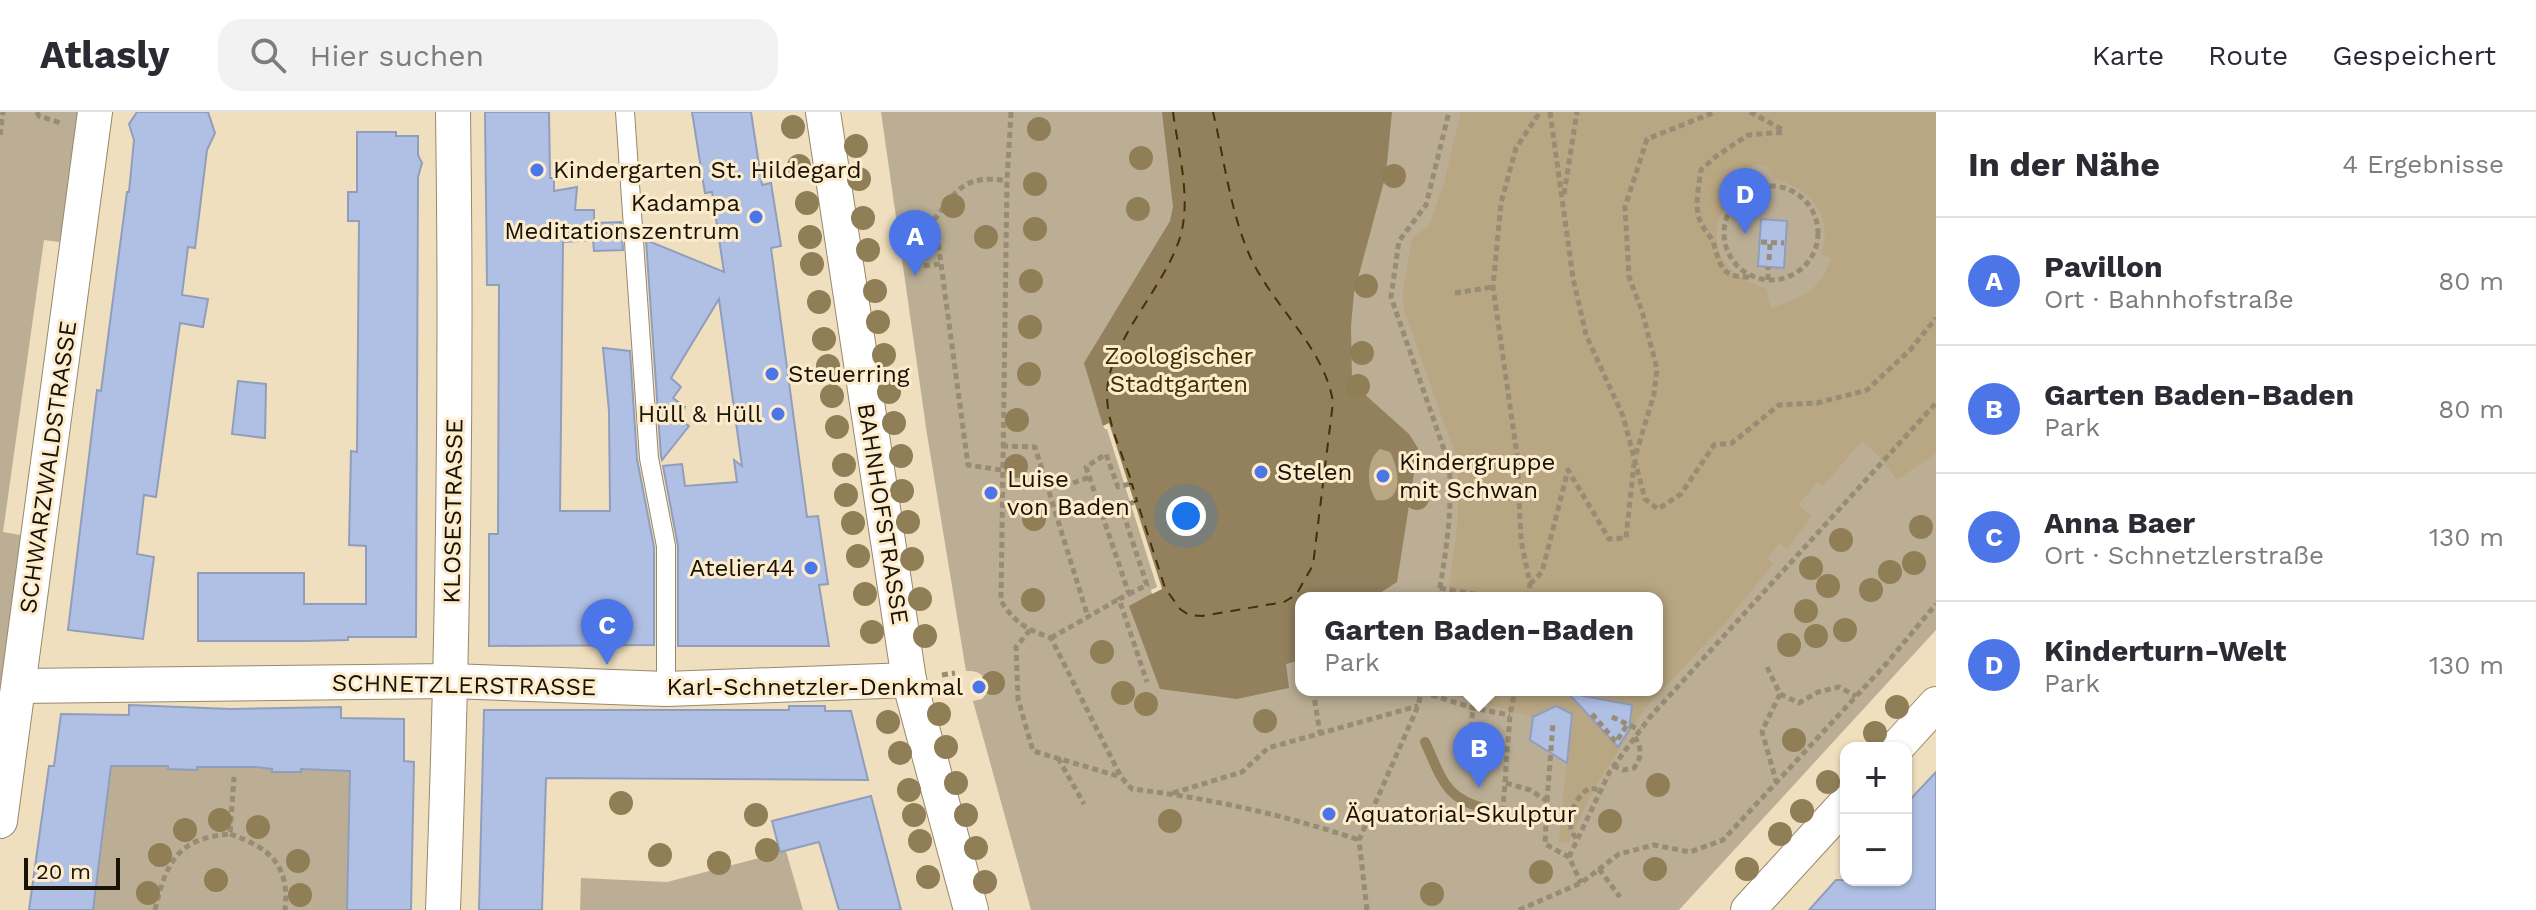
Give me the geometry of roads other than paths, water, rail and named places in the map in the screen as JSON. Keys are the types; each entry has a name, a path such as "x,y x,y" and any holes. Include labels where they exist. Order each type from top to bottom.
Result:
{"street":[{"name":"SCHWARZWALDSTRASSE","path":"0,821 95,112"},
{"name":"KLOSESTRASSE","path":"443,910 451,681 455,353 453,112"},
{"name":"BAHNHOFSTRASSE","path":"823,112 909,680 971,910"},
{"name":"SCHNETZLERSTRASSE","path":"19,686 451,681 666,689 909,680"},
{"path":"1901,742 1936,704"},
{"path":"1748,910 1840,810"}],"lane":[{"path":"625,112 649,458 666,546 666,689"}],"waterway":[{"path":"1425,742 1453,793 1487,809"}],"place":[{"name":"Kindergarten St. Hildegard","path":"537,170"},
{"name":"Kadampa Meditationszentrum","path":"756,217"},
{"name":"Kinderturn-Welt","path":"1745,234"},
{"name":"Pavillon","path":"915,276"},
{"name":"Steuerring","path":"772,374"},
{"name":"Hüll & Hüll","path":"778,414"},
{"name":"Stelen","path":"1261,472"},
{"name":"Kindergruppe mit Schwan","path":"1383,476"},
{"name":"Luise von Baden","path":"991,493"},
{"name":"Atelier44","path":"811,568"},
{"name":"Anna Baer","path":"607,665"},
{"name":"Karl-Schnetzler-Denkmal","path":"979,687"},
{"name":"Garten Baden-Baden","path":"1479,788"},
{"name":"Äquatorial-Skulptur","path":"1329,814"}],"park label":[{"name":"Zoologischer Stadtgarten","path":"1179,370"}]}
